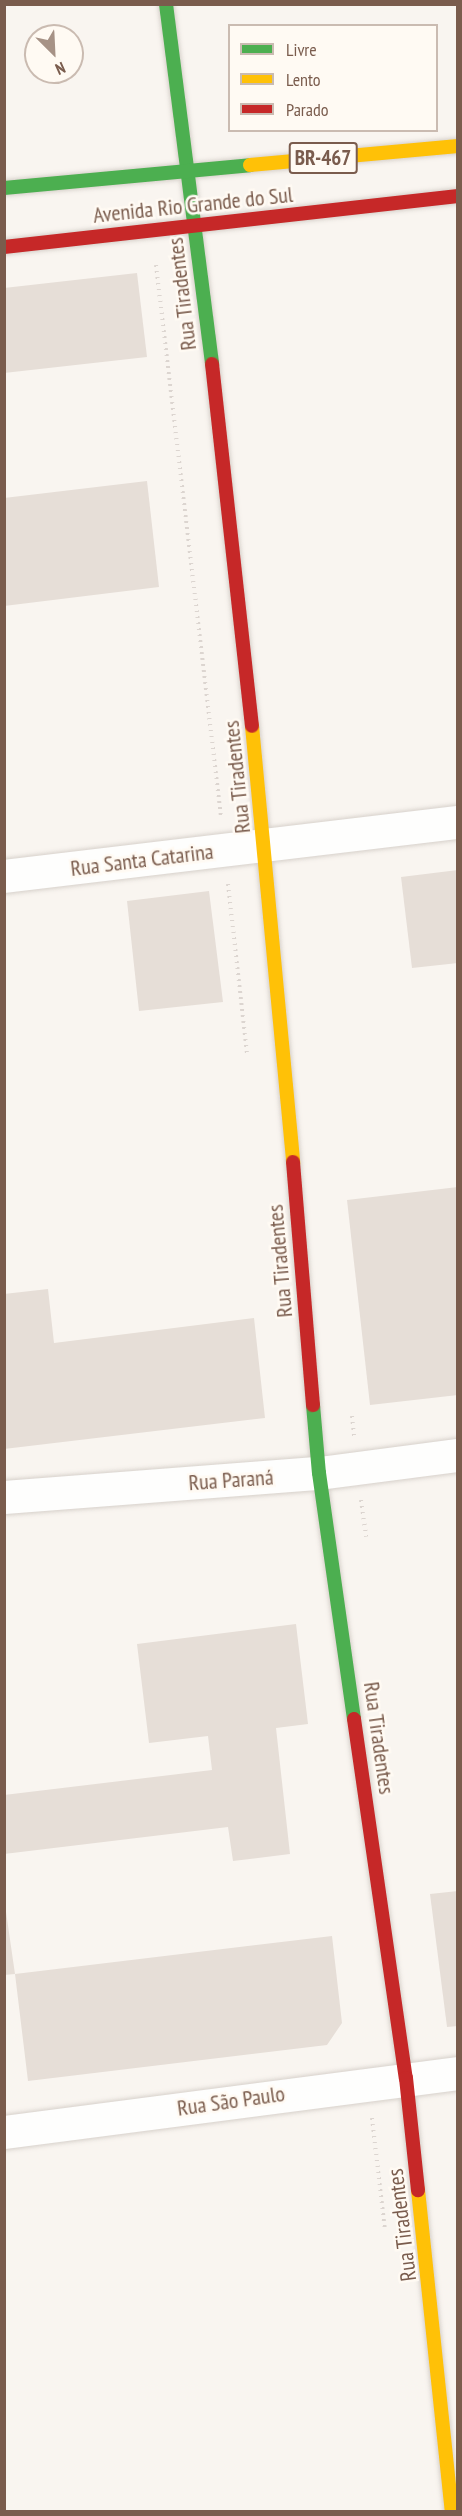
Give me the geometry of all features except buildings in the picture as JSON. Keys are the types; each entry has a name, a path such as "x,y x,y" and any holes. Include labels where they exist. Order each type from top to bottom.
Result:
{"street":[{"name":"Rua Tiradentes","path":"166,4 196,226 266,844 319,1473 406,2078 452,2511"},
{"name":"Avenida Rio Grande do Sul","path":"4,188 458,146"},
{"name":"Avenida Rio Grande do Sul","path":"4,247 458,196"},
{"name":"Rua Santa Catarina","path":"4,876 458,822"},
{"name":"Rua Paraná","path":"4,1497 319,1473 458,1455"},
{"name":"Rua São Paulo","path":"4,2132 458,2073"}],"traffic: fast":[{"path":"166,4 212,364"},
{"path":"4,188 250,165"},
{"path":"313,1405 319,1473 354,1719"}],"traffic: slow":[{"path":"250,165 458,146"},
{"path":"252,726 293,1162"},
{"path":"418,2190 452,2512"}],"traffic: jam":[{"path":"4,247 458,196"},
{"path":"212,364 252,726"},
{"path":"293,1162 313,1405"},
{"path":"354,1719 406,2078 418,2190"}]}
